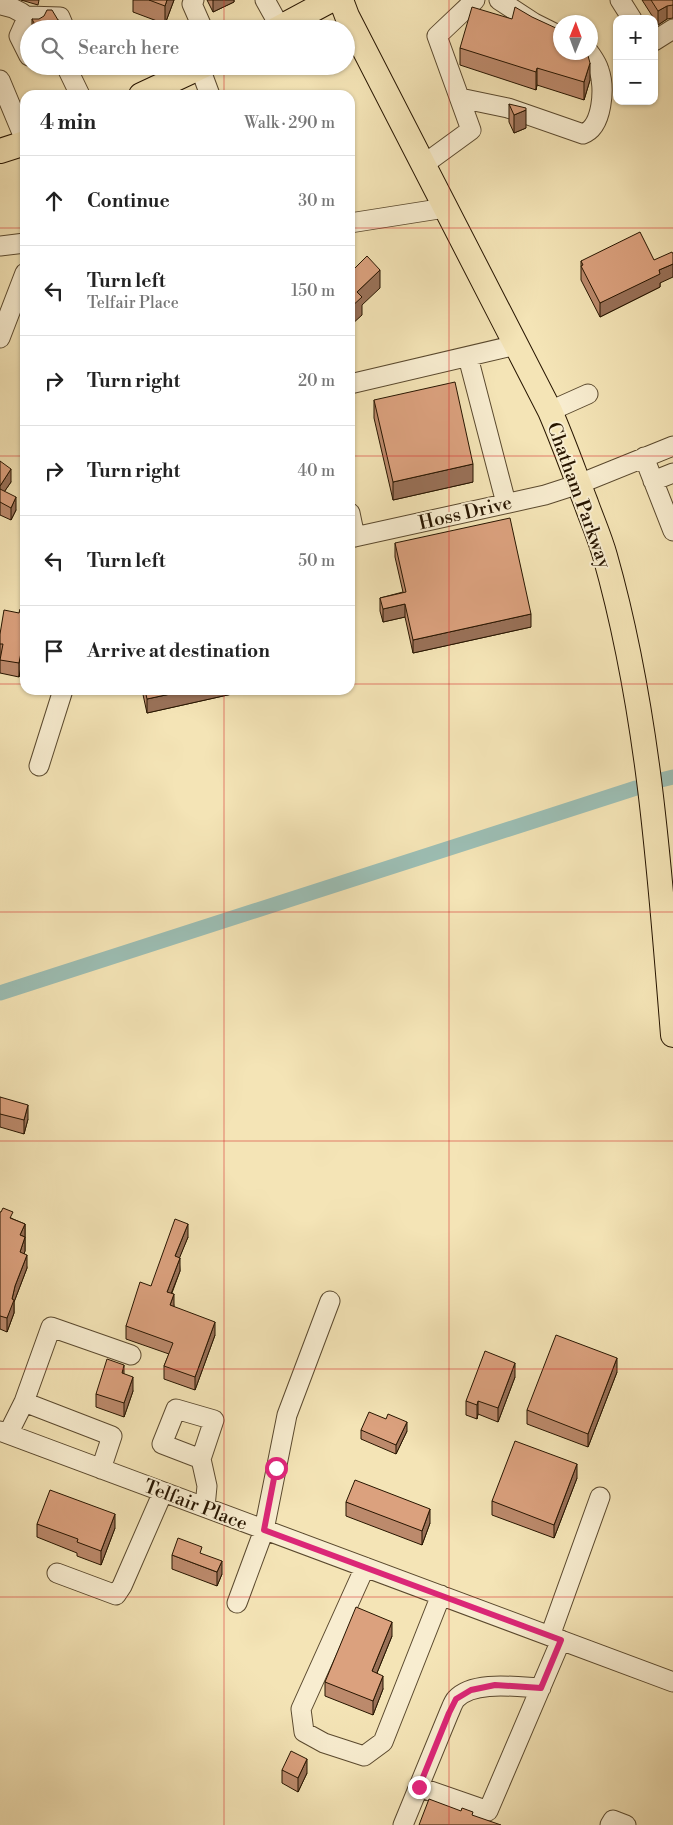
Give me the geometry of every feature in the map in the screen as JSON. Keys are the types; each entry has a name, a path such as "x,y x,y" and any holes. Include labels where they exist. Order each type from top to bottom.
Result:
{"main road":[{"path":"294,20 331,0"},
{"name":"Chatham Parkway","path":"341,0 349,20"},
{"name":"Chatham Parkway","path":"355,32 550,411 605,556 632,673 644,740 672,1004 673,1035"},
{"path":"152,90 185,75"},
{"path":"0,151 20,144"}],"street":[{"path":"265,0 275,20"},
{"path":"423,165 471,130 437,36 475,0"},
{"path":"499,0 534,23 553,32"},
{"path":"620,0 629,15"},
{"path":"0,5 6,6 30,20"},
{"path":"44,20 60,17 61,20"},
{"path":"658,38 673,29"},
{"path":"460,98 508,108 583,134 589,132 597,121 602,100 599,70 593,60"},
{"path":"70,75 78,90"},
{"path":"204,75 209,90"},
{"path":"0,80 20,130"},
{"path":"355,222 445,208"},
{"path":"0,246 20,244"},
{"path":"0,338 20,286"},
{"path":"355,383 516,345"},
{"path":"468,357 506,503"},
{"path":"550,411 588,394"},
{"name":"Hoss Drive","path":"355,538 545,495 579,484 673,446"},
{"path":"644,457 653,480 669,508 673,531"},
{"path":"653,480 673,473"},
{"path":"39,766 61,695"},
{"path":"237,1603 264,1530 286,1415 330,1301"},
{"path":"4,1432 24,1402 51,1327 131,1355"},
{"path":"24,1402 112,1436 101,1469"},
{"name":"Telfair Place","path":"4,1432 673,1682"},
{"path":"202,1459 207,1486 205,1508"},
{"path":"57,1573 116,1595 122,1586 163,1492"},
{"path":"419,1787 488,1811 541,1688 600,1496"},
{"path":"365,1566 301,1708 304,1732 324,1743 364,1756 383,1742 441,1595"},
{"path":"403,1825 456,1699 471,1690 495,1685 541,1688"},
{"path":"610,1825 613,1820 626,1825"}],"building":[{"path":"149,0 167,0 165,6"},
{"path":"651,0 673,0 673,5 658,11"},
{"path":"472,7 512,19 515,7 553,27 553,60 589,60 590,63 584,82 537,68 536,72 460,48"},
{"path":"47,10 52,10 58,20 32,19 39,19 44,16"},
{"path":"509,104 526,108 526,110 514,115"},
{"path":"640,232 654,260 672,252 673,264 659,270 660,274 600,303 581,266 583,265 581,261"},
{"path":"367,256 380,270 357,292 362,297 355,303 355,268"},
{"path":"455,382 473,464 393,482 374,400"},
{"path":"0,461 11,469 0,486"},
{"path":"0,489 16,497 11,508 0,502"},
{"path":"510,518 531,614 413,640 405,604 383,609 380,598 406,592 395,543"},
{"path":"20,609 19,663 0,660 3,644 0,644 0,634 4,610 19,613"},
{"path":"146,695 166,695 147,699"},
{"path":"0,1097 28,1105 24,1120 0,1114"},
{"path":"3,1208 13,1212 10,1218 25,1224 20,1235 25,1237 20,1252 27,1255 15,1286 12,1299 14,1300 7,1318 0,1316 0,1212"},
{"path":"175,1219 188,1224 175,1256 180,1258 167,1292 174,1294 170,1305 215,1322 195,1377 164,1366 173,1343 126,1326 140,1282 151,1286"},
{"path":"556,1335 617,1358 588,1434 527,1410"},
{"path":"485,1351 515,1363 498,1408 478,1401 477,1405 466,1401"},
{"path":"107,1359 124,1365 122,1373 133,1377 124,1403 96,1394"},
{"path":"369,1412 386,1419 388,1414 407,1422 396,1445 361,1430"},
{"path":"515,1441 577,1464 554,1525 492,1501"},
{"path":"355,1480 430,1509 422,1531 346,1502"},
{"path":"50,1490 115,1514 101,1551 77,1542 78,1539 37,1524"},
{"path":"178,1538 202,1547 200,1553 222,1561 217,1572 172,1555"},
{"path":"356,1607 392,1622 372,1671 383,1676 373,1701 325,1682"},
{"path":"291,1751 307,1759 298,1778 282,1770"},
{"path":"429,1799 461,1811 462,1808 473,1812 472,1815 501,1825 419,1825"}],"waterway":[{"path":"661,780 673,777"},
{"path":"0,993 636,788"}],"route":[{"path":"276,1468 264,1530 561,1640 541,1688 495,1685 471,1690 456,1699 419,1787"}]}
